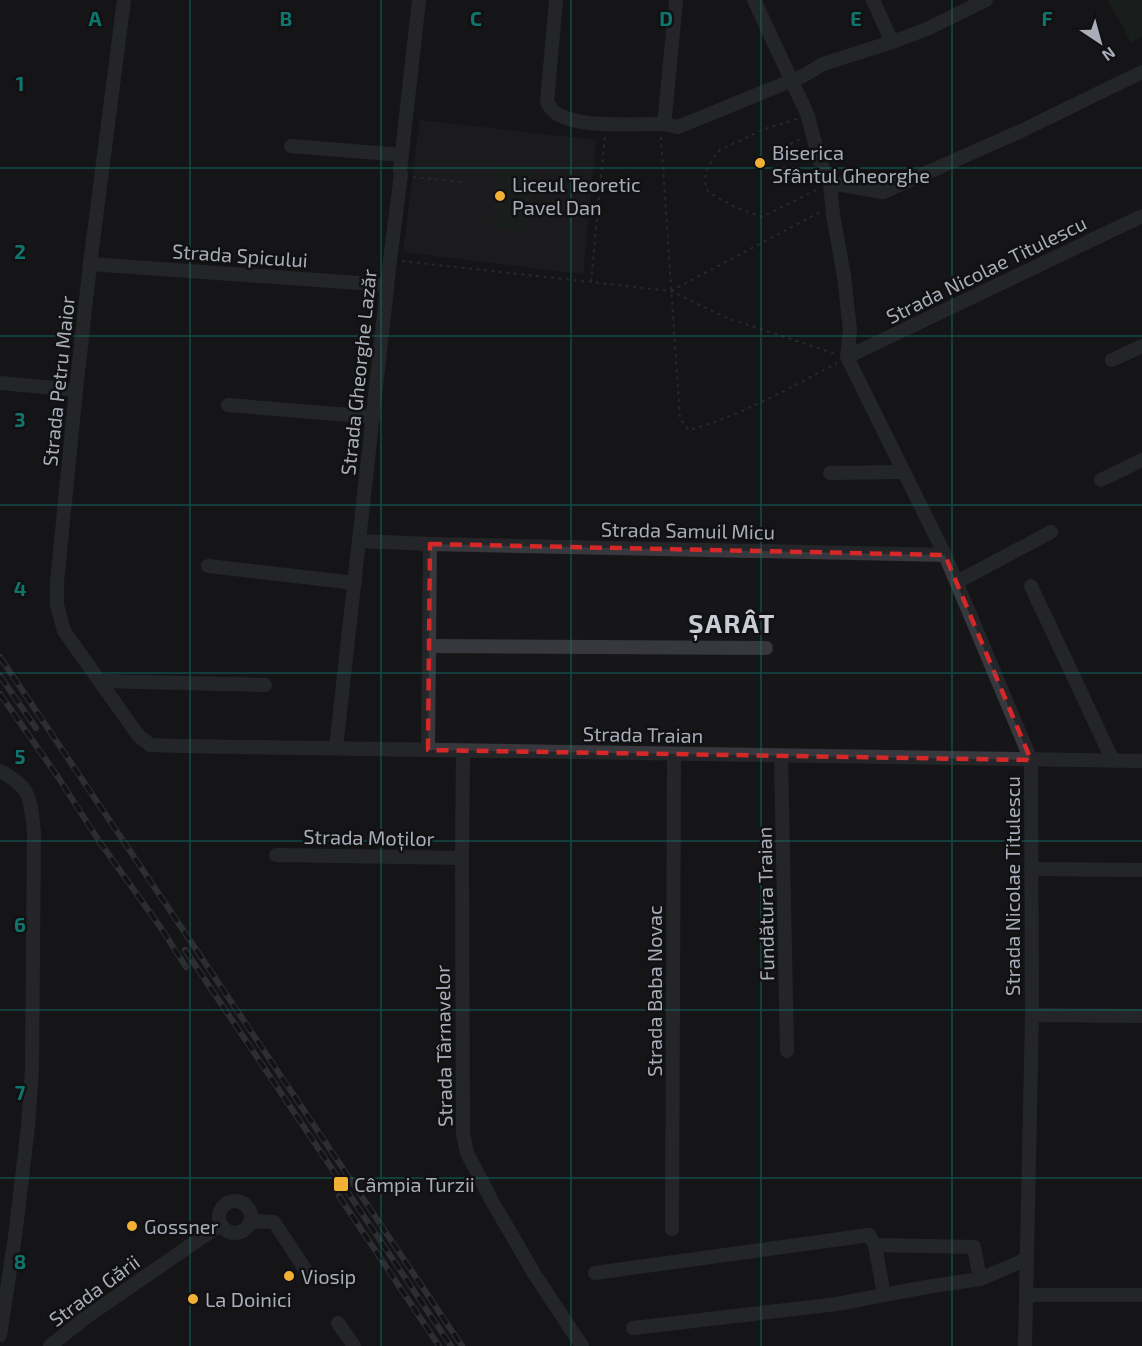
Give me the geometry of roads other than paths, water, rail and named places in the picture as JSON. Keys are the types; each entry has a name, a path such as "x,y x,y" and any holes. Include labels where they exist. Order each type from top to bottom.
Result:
{"street":[{"name":"Strada Petru Maior","path":"124,0 76,390 57,582 57,605 64,631 144,741"},
{"name":"Strada Gheorghe Lazăr","path":"336,748 419,0"},
{"path":"556,0 547,102 552,111 580,121 606,124 660,124 678,127 803,76 823,64 927,29 986,0"},
{"path":"660,124 664,122 665,116 676,0"},
{"path":"754,0 808,116 819,159 830,183 850,330 847,357"},
{"path":"873,0 892,42"},
{"path":"830,183 883,192 1018,132 1142,72"},
{"path":"291,146 402,155"},
{"name":"Strada Nicolae Titulescu","path":"1025,1346 1032,1015 1031,760 945,555 847,357 1142,216"},
{"name":"Strada Spicului","path":"90,264 387,285"},
{"path":"1112,360 1142,346"},
{"path":"0,383 76,390"},
{"path":"228,405 373,417"},
{"path":"1101,480 1142,460"},
{"path":"830,473 903,472"},
{"path":"957,582 1051,532"},
{"name":"Strada Samuil Micu","path":"359,541 945,555"},
{"path":"428,750 430,544"},
{"path":"208,566 355,583"},
{"path":"1031,586 1113,761"},
{"path":"429,646 766,648"},
{"path":"99,681 266,685"},
{"name":"Strada Traian","path":"144,741 150,745 159,746 1142,761"},
{"name":"Strada Târnavelor","path":"463,750 463,1133 467,1153 494,1203 535,1275 582,1346"},
{"name":"Strada Baba Novac","path":"672,1229 674,754"},
{"name":"Fundătura Traian","path":"781,756 788,1051"},
{"path":"0,771 14,778 30,800 34,832 32,1070 28,1126 5,1266 0,1335"},
{"name":"Strada Moților","path":"276,855 462,858"},
{"path":"1031,869 1142,870"},
{"path":"1032,1015 1142,1016"},
{"path":"233,1200 243,1202 250,1210 251,1221 243,1232 231,1233 220,1225 218,1215 223,1205 233,1200"},
{"path":"251,1221 274,1222 309,1275"},
{"name":"Strada Gării","path":"50,1346 85,1318 220,1225"},
{"path":"595,1273 868,1235 875,1245 884,1295"},
{"path":"875,1245 974,1247 980,1279"},
{"path":"633,1328 837,1304 980,1279 1027,1259"},
{"path":"1026,1295 1142,1295"},
{"path":"338,1323 354,1346"}],"railway":[{"path":"0,657 462,1346"},
{"path":"0,676 36,728"},
{"path":"0,694 186,967"},
{"path":"185,950 451,1346"},
{"path":"339,1196 439,1346"}],"place":[{"name":"Biserica Sfântul Gheorghe","path":"760,163"},
{"name":"Liceul Teoretic Pavel Dan","path":"500,196"},
{"name":"Câmpia Turzii","path":"341,1184"},
{"name":"Gossner","path":"132,1226"},
{"name":"Viosip","path":"289,1276"},
{"name":"La Doinici","path":"193,1299"}],"district":[{"name":"ȘARÂT","path":"732,622"}]}
